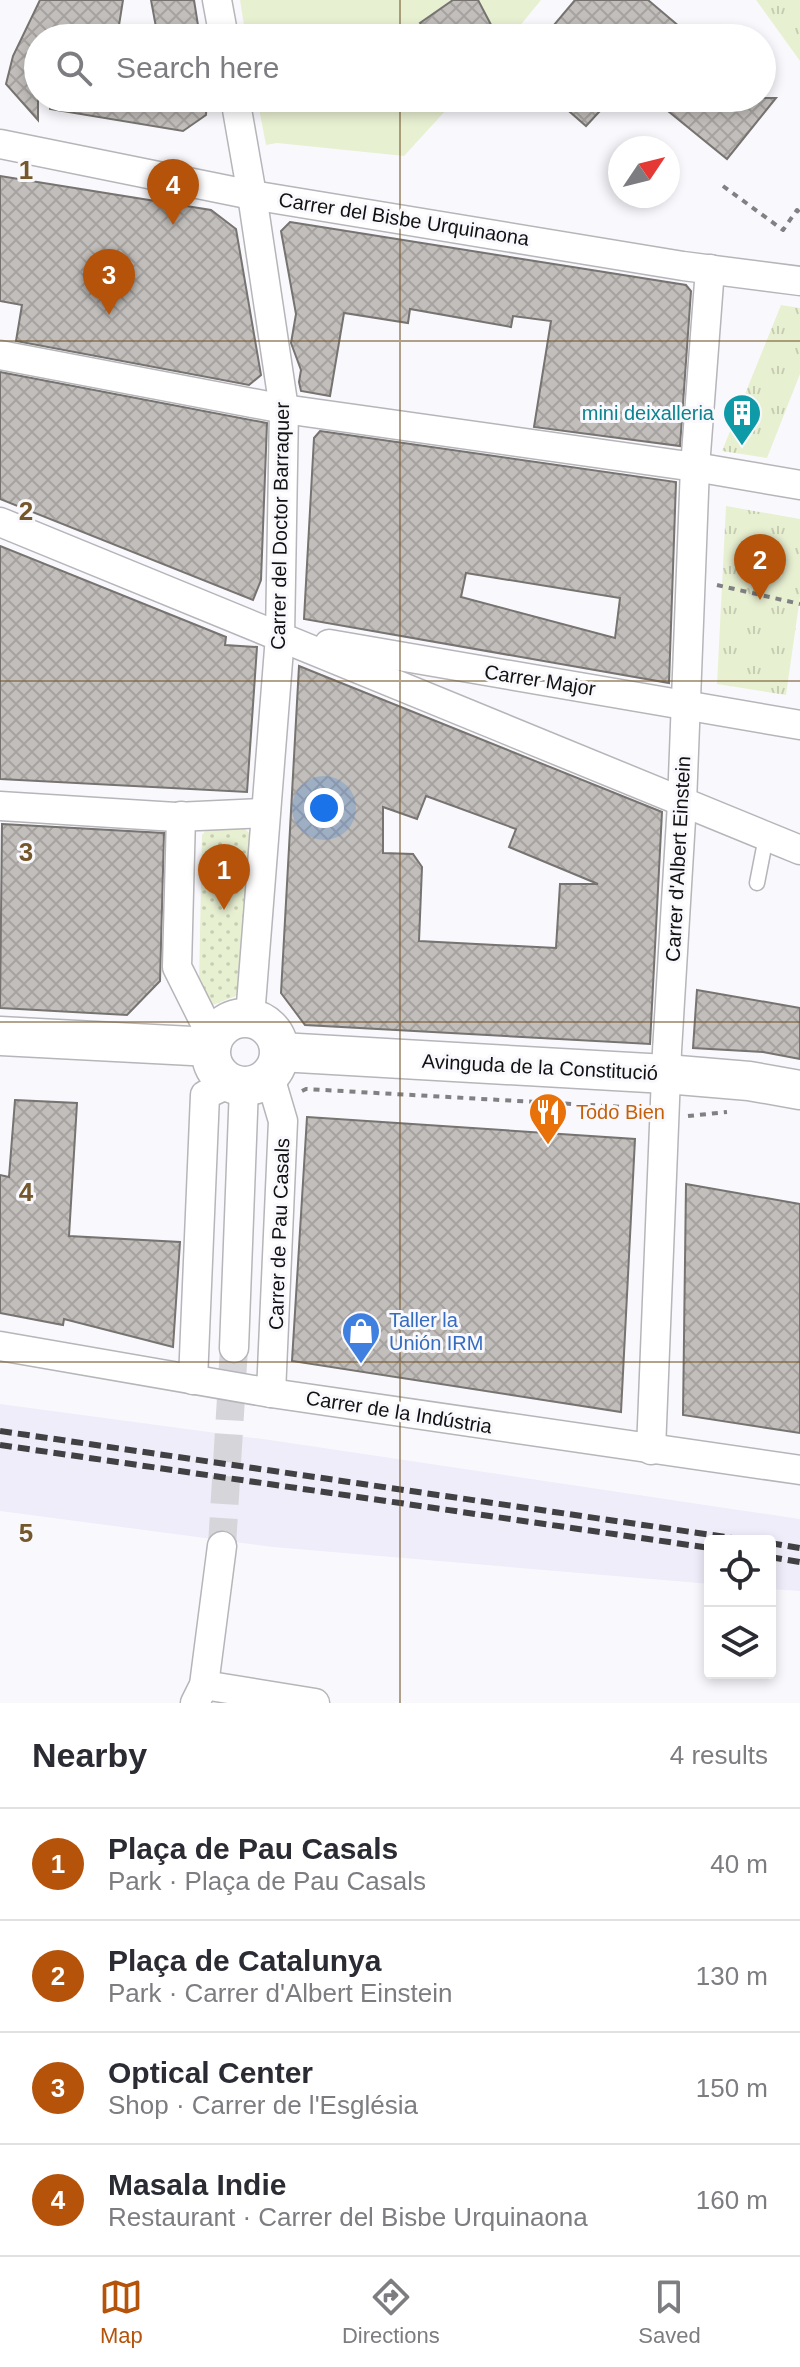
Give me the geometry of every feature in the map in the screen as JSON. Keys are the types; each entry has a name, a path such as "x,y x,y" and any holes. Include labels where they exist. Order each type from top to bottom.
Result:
{"street":[{"path":"217,0 221,24"},
{"name":"Carrer del Doctor Barraquer","path":"237,112 284,409 280,636 250,1017"},
{"name":"Carrer del Bisbe Urquinaona","path":"3,143 252,195 683,266 800,281"},
{"name":"Carrer d'Albert Einstein","path":"651,1450 666,1074 687,704 695,467 710,269"},
{"path":"0,355 284,409 695,467 800,485"},
{"path":"0,522 800,850"},
{"name":"Carrer Major","path":"280,636 800,725"},
{"path":"0,806 181,816 264,813"},
{"path":"181,816 177,967 213,1040 212,1062 218,1074 260,1080"},
{"path":"213,1040 222,1026 238,1018 250,1017 271,1028 278,1040 260,1080"},
{"path":"0,1036 213,1040"},
{"name":"Avinguda de la Constitució","path":"260,1080 666,1074 749,1081 800,1090"},
{"path":"193,1380 205,1095 260,1080"},
{"name":"Carrer de Pau Casals","path":"234,1348 260,1080"},
{"name":"Carrer de Pau Casals","path":"260,1080 283,1121 271,1393"},
{"name":"Carrer de la Indústria","path":"0,1346 271,1393 800,1470"},
{"path":"222,1546 200,1694 315,1703"}],"lane":[{"path":"757,883 766,837"}],"path":[{"path":"723,186 783,230 797,210 800,213"},
{"path":"711,584 800,604"},
{"name":"Avinguda de la Constitució","path":"260,1080 306,1089 625,1107 665,1117 732,1112"}],"shaded area":[{"path":"0,1404 270,1440 800,1519 800,1591 776,1589 776,1535 704,1535 704,1583 273,1547 0,1511"}],"green space":[{"path":"240,0 541,0 521,24 244,24"},
{"path":"756,0 800,0 800,61 776,24"},
{"path":"260,112 444,112 404,156 277,143 266,145"},
{"path":"781,305 800,308 800,374 767,458 722,451"},
{"path":"726,506 800,519 800,597 786,695 717,684"},
{"path":"209,827 244,828 253,837 241,994 213,1005 199,984 202,835"}],"building":[{"path":"40,0 123,0 119,24 28,24"},
{"path":"151,0 194,0 198,24 155,24"},
{"path":"453,0 478,0 491,24 421,24"},
{"path":"575,0 648,0 676,24 555,24"},
{"path":"24,33 24,104 6,84 13,56"},
{"path":"68,112 206,112 183,131"},
{"path":"570,112 599,112 586,126"},
{"path":"669,112 765,112 727,159"},
{"path":"0,176 211,210 236,229 261,375 249,385 16,341 22,305 0,301"},
{"path":"290,222 686,285 691,291 680,446 534,427 551,321 513,316 511,327 410,309 408,323 344,313 330,396 301,391 301,370 291,343 296,314 281,231"},
{"path":"0,372 267,423 261,580 253,600 0,499"},
{"path":"320,431 676,482 669,683 304,619 314,438","holes":["466,573 620,598 615,638 461,597"]},
{"path":"0,546 226,637 225,645 257,647 247,792 0,779"},
{"path":"299,666 662,812 650,1044 305,1025 281,993","holes":["426,796 516,829 509,847 598,884 560,884 556,948 419,941 422,867 413,854 383,853 383,807 417,819"]},
{"path":"2,824 164,833 160,981 127,1015 0,1008"},
{"path":"697,990 800,1008 800,1059 763,1052 693,1048"},
{"path":"15,1100 77,1103 69,1236 180,1242 173,1347 64,1319 63,1325 0,1313 0,1175 9,1177"},
{"path":"307,1117 635,1139 621,1412 292,1361"},
{"path":"686,1184 800,1204 800,1433 683,1415"}],"tunnel":[{"path":"222,1546 234,1348"}],"railway":[{"path":"0,1431 712,1535"},
{"path":"0,1445 704,1547"},
{"path":"776,1544 800,1548"},
{"path":"776,1558 800,1562"}],"place":[{"name":"Masala Indie","path":"173,225"},
{"name":"Optical Center","path":"109,315"},
{"name":"mini deixalleria","path":"742,447"},
{"name":"Plaça de Catalunya","path":"760,600"},
{"name":"Plaça de Pau Casals","path":"224,910"},
{"name":"Todo Bien","path":"548,1146"},
{"name":"Taller la Unión IRM","path":"361,1365"}]}
